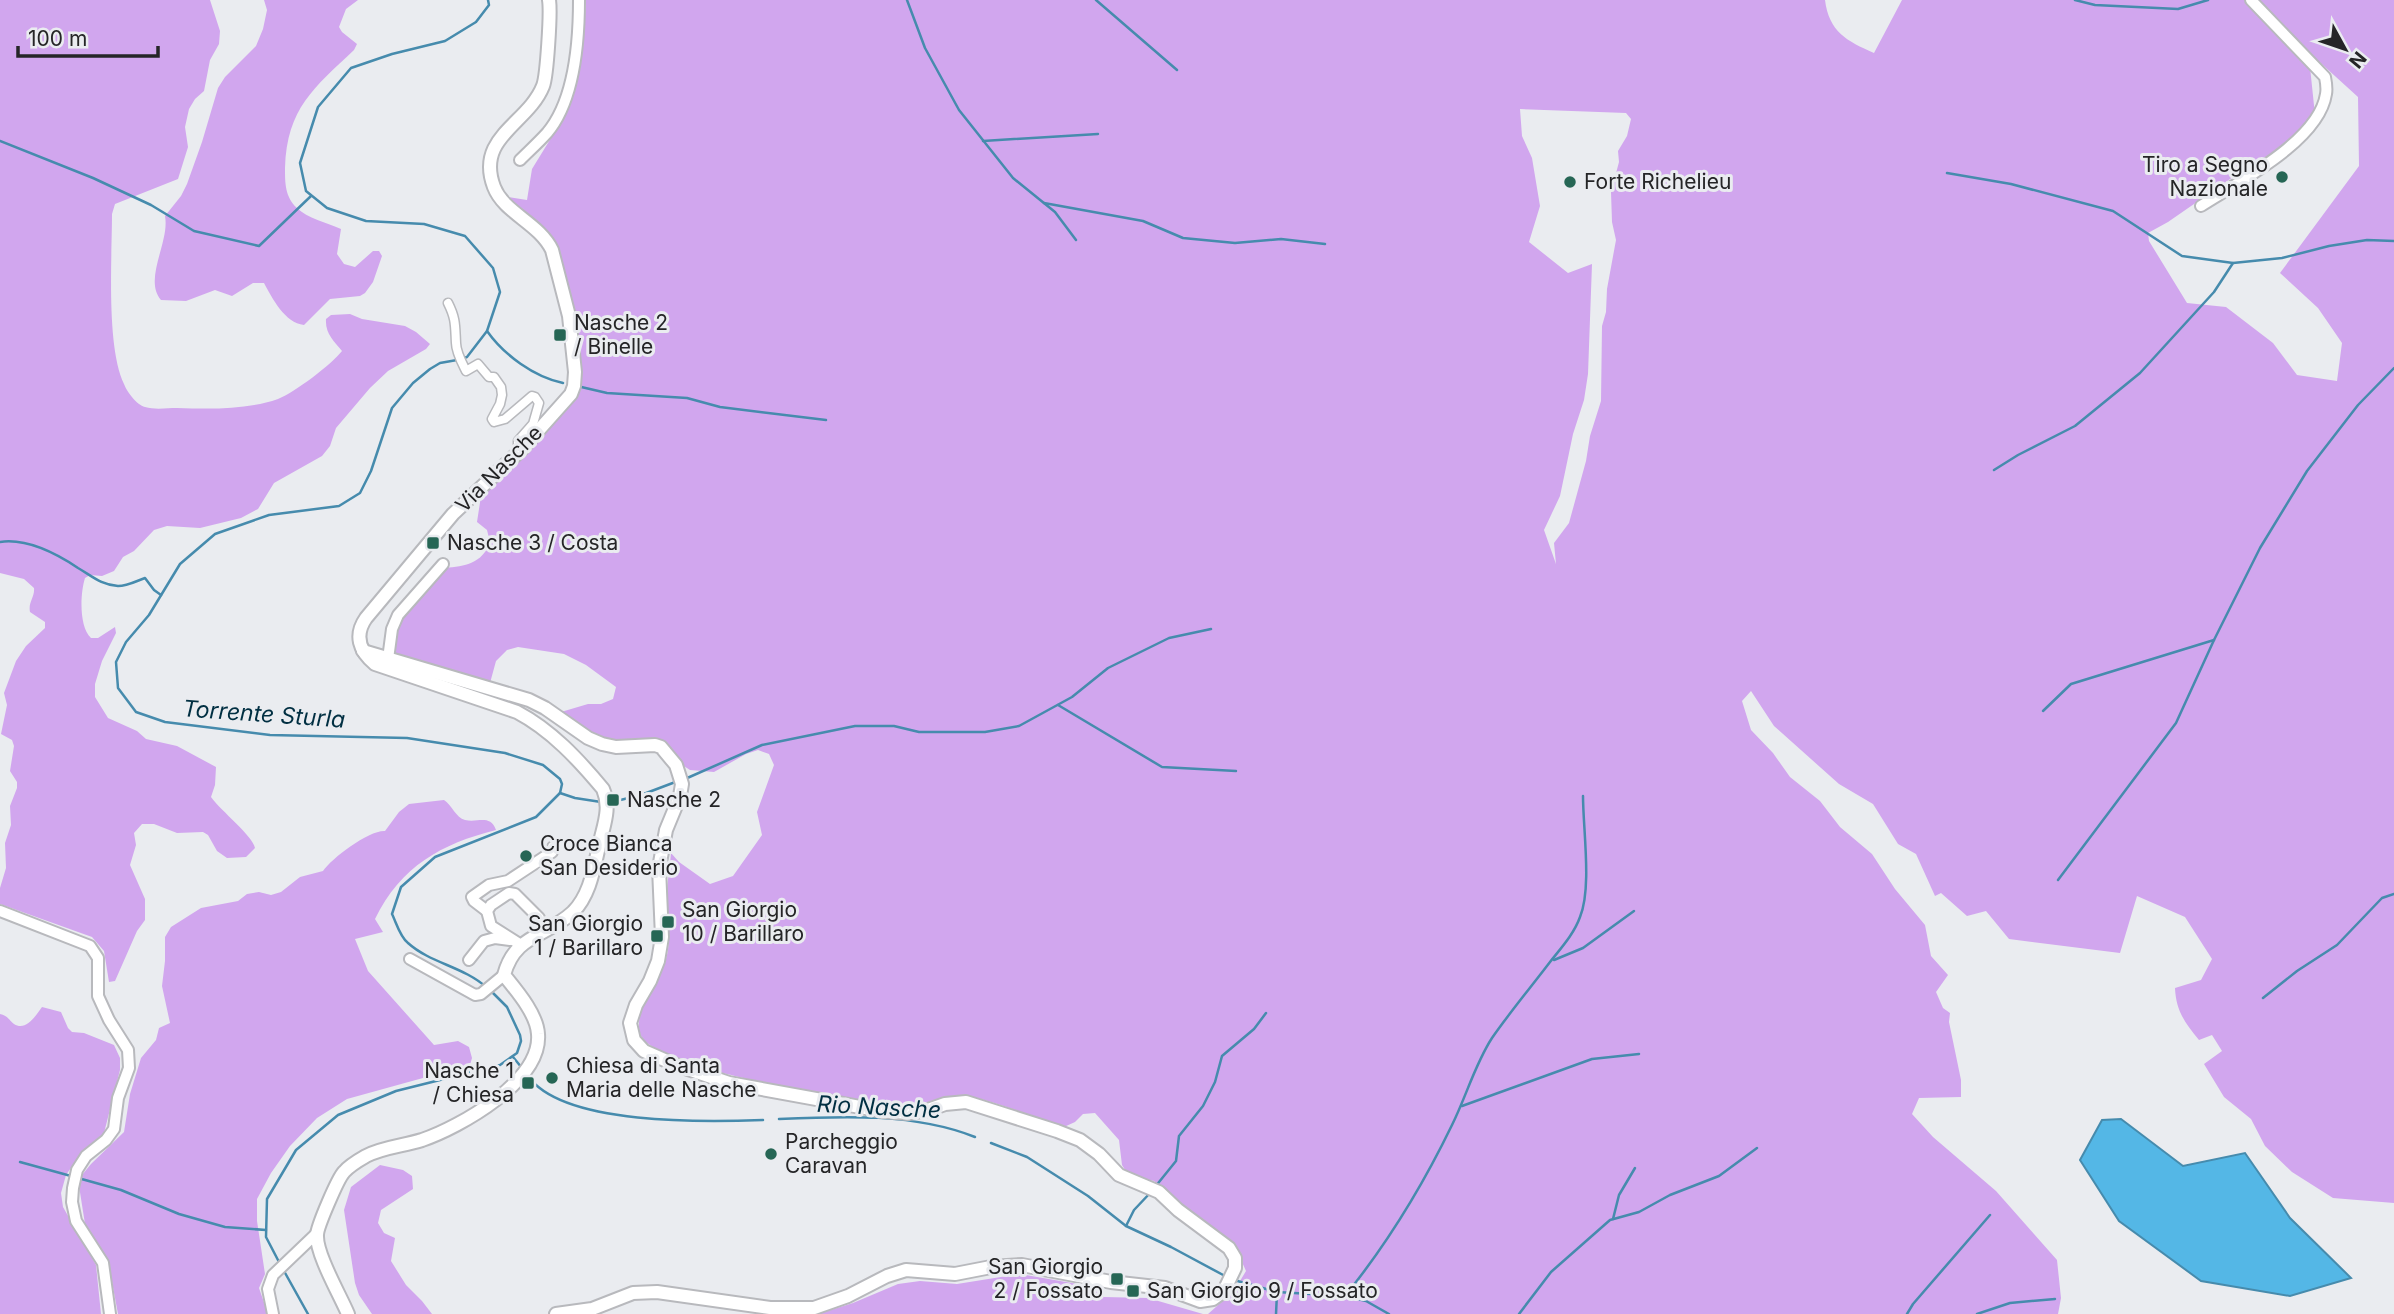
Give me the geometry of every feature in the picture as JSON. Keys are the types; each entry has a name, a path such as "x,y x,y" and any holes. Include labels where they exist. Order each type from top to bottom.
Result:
{"street":[{"name":"Via Nasche","path":"363,651 358,632 366,618 453,514 522,449 566,401 574,386 569,316 547,240 498,194 489,159 502,137 534,102 542,88 546,74 549,0"},
{"path":"520,160 549,131 573,76 579,0"},
{"path":"2201,206 2289,150 2318,116 2326,93 2325,77 2251,0"},
{"path":"448,303 455,318 455,345 466,371 478,364 489,377 494,377 501,387 500,404 492,417 495,422 505,419 532,396 539,403 533,424 518,441 522,449"},
{"path":"388,659 392,629 398,615 443,564"},
{"path":"363,651 529,700 601,744 616,747 655,745 661,747 670,757 681,778 681,790 666,830 659,869 662,937 658,961 630,1023 634,1040 644,1051 729,1083 882,1111 908,1113 966,1102 1080,1140 1099,1154 1119,1175 1153,1190 1228,1248 1236,1263 1230,1282 1219,1296 1200,1301 1166,1288 1111,1282 1022,1265 991,1267 955,1274 906,1270 887,1276 849,1296 814,1308 770,1308 657,1292 633,1293 592,1309 556,1314"},
{"path":"363,651 375,664 517,712 537,723 554,737 604,793 607,810 588,890 574,911 546,932 517,942 495,939 484,941 469,960"},
{"path":"517,942 491,926 487,911 472,897 489,885 508,881 552,852 553,847"},
{"path":"487,911 491,905 509,893 515,894 539,918"},
{"path":"0,911 90,946 98,958 97,996 128,1050 129,1069 118,1098 114,1129 106,1140 86,1156 77,1170 72,1202 76,1221 103,1263 110,1314"},
{"path":"410,959 475,995 481,994 501,977 517,942"},
{"path":"273,1314 268,1289 273,1275 317,1233 344,1171 365,1156 423,1140 462,1120 509,1090 525,1074 535,1054 539,1034 526,1002 501,977"},
{"path":"317,1233 319,1248 348,1314"}],"shaded area":[{"path":"0,0 210,0 220,31 219,44 210,60 204,91 189,109 185,127 188,147 178,179 115,204 112,214 111,301 115,348 124,384 139,404 153,408 215,408 241,407 278,399 312,378 342,351 327,329 326,319 331,315 350,314 362,319 405,326 430,344 388,371 370,388 336,428 330,446 322,456 274,483 258,509 241,518 200,528 167,526 154,530 134,551 123,557 114,571 85,578 82,610 87,633 91,638 98,638 115,627 116,633 102,661 95,684 95,697 108,718 137,731 146,739 177,746 216,767 211,797 249,837 255,848 246,857 227,858 217,851 208,835 203,832 177,833 154,824 142,824 134,833 136,845 130,865 145,899 145,920 137,931 115,981 109,982 104,951 92,937 0,904 0,888 6,868 5,843 11,825 10,806 17,788 17,782 10,771 14,746 12,740 1,734 7,705 4,693 16,661 26,646 45,628 45,622 30,612 34,588 24,579 0,573"},
{"path":"264,0 358,0 346,9 339,27 357,44 354,50 315,88 297,114 287,147 286,184 290,199 301,212 341,229 337,254 344,264 355,267 373,251 379,251 382,256 373,282 365,293 360,296 330,299 304,325 285,315 264,283 253,283 232,296 215,290 186,301 161,300 156,291 156,271 166,226 165,216 187,184 218,88 225,77 256,46 267,10"},
{"path":"586,0 1825,0 1835,28 1848,39 1874,53 1902,0 2247,0 2310,67 2315,115 2285,146 2148,233 2149,241 2187,303 2226,307 2273,343 2297,375 2337,381 2342,343 2318,308 2280,273 2359,166 2358,97 2260,8 2257,0 2394,0 2394,1203 2333,1198 2292,1172 2265,1146 2251,1119 2224,1097 2204,1064 2222,1051 2212,1035 2199,1040 2177,1003 2175,988 2201,980 2212,959 2185,917 2137,896 2120,953 2009,939 1986,911 1967,916 1941,893 1935,896 1916,854 1898,844 1873,804 1839,784 1774,726 1751,691 1742,701 1751,730 1773,753 1790,777 1820,801 1840,827 1872,854 1895,889 1925,925 1931,956 1948,975 1936,992 1943,1008 1950,1013 1949,1022 1961,1080 1961,1097 1919,1098 1912,1114 1933,1137 1996,1191 2057,1260 2061,1298 2058,1314 1208,1314 1234,1291 1246,1271 1238,1253 1154,1181 1128,1175 1122,1165 1119,1140 1095,1113 1083,1114 1064,1127 996,1103 967,1096 920,1106 873,1102 800,1090 714,1071 678,1059 652,1046 640,1033 639,1024 640,1014 663,968 668,951 667,891 671,853 710,884 733,876 762,835 757,812 774,765 769,754 758,750 714,772 690,770 644,740 610,741 590,733 561,712 613,699 616,687 586,665 564,654 518,647 507,650 496,661 490,683 391,652 401,618 445,568 472,562 487,549 490,542 487,530 477,522 481,496 574,400 579,385 575,330 581,327 579,313 575,311 551,238 508,197 527,200 532,169 567,112 577,83 583,48","holes":["1520,109 1626,113 1631,119 1627,136 1618,151 1619,162 1611,192 1612,222 1616,240 1602,326 1601,401 1569,523 1554,543 1556,564 1544,530 1560,496 1573,434 1584,400 1588,374 1592,264 1568,273 1529,242 1540,206 1532,158 1522,136"]},
{"path":"444,800 462,819 487,821 496,830 440,850 410,871 385,901 375,919 383,932 355,939 368,971 434,1045 458,1041 469,1047 472,1058 470,1065 347,1099 317,1118 290,1146 257,1199 257,1221 265,1274 259,1288 268,1314 118,1314 109,1266 85,1224 79,1186 82,1175 91,1164 124,1132 130,1094 141,1058 156,1040 159,1028 170,1023 162,986 165,937 171,927 201,908 238,901 247,894 259,892 271,895 281,892 300,877 323,871 342,852 361,840 385,831 399,812 409,804"},
{"path":"42,1007 61,1012 72,1032 84,1033 114,1045 120,1058 120,1070 104,1133 82,1152 66,1175 61,1193 63,1207 96,1265 101,1314 0,1314 0,1014 14,1024 23,1026"},
{"path":"380,1165 403,1170 412,1176 413,1189 381,1210 378,1223 384,1233 395,1238 391,1261 406,1285 432,1314 372,1314 359,1295 344,1210 351,1187"},
{"path":"1020,1274 1089,1286 1104,1297 1148,1298 1203,1314 818,1314 898,1284 920,1281 957,1284"}],"water":[{"path":"2121,1119 2183,1166 2245,1153 2290,1218 2351,1278 2290,1296 2201,1281 2119,1221 2080,1160 2102,1120"}],"waterway":[{"name":"Torrente Sturla","path":"464,358 487,331 500,292 493,268 465,236 424,224 366,221 327,208 306,191 300,163 318,107 351,68 392,54 445,41 476,22 489,5 488,0"},
{"path":"907,0 925,48 959,110 1013,178 1055,212 1076,240"},
{"path":"1096,0 1177,70"},
{"path":"2075,0 2095,5 2178,9 2208,0"},
{"path":"983,141 1098,134"},
{"path":"0,141 93,178 151,205 194,231 259,246 311,196"},
{"path":"1947,173 2011,184 2113,211 2182,256 2233,263 2282,258 2367,240 2394,241"},
{"path":"1044,203 1143,221 1183,238 1235,243 1281,239 1325,244"},
{"path":"1994,470 2075,426 2140,373 2214,292 2233,263"},
{"path":"487,331 520,364 541,376 563,383"},
{"name":"Torrente Sturla","path":"457,360 440,363 430,369 413,383 392,408 371,471 360,493 339,506 269,515 215,534 180,564 149,615 126,642 116,662 118,688 136,712 165,722 270,735 407,738 505,753 543,765 560,779 560,793 536,817 435,857 401,887 392,914 405,940 426,956 468,974 486,987"},
{"path":"2058,880 2176,723 2260,548 2307,471 2358,405 2394,368"},
{"path":"577,386 607,393 687,398 720,407 826,420"},
{"path":"0,542 21,542 41,548 107,584 125,585 145,578 161,595"},
{"path":"685,779 762,745 855,726 894,726 919,732 985,732 1019,726 1072,697 1108,668 1169,638 1211,629"},
{"path":"2043,711 2071,684 2214,640"},
{"path":"1058,705 1162,767 1236,771"},
{"path":"612,802 641,795 678,781"},
{"path":"560,793 601,802"},
{"path":"1345,1296 1390,1235 1429,1170 1492,1038 1567,941 1577,923 1586,890 1583,796"},
{"path":"2263,998 2297,971 2337,945 2382,898 2394,894"},
{"path":"1554,960 1583,948 1634,911"},
{"name":"Torrente Sturla","path":"279,1262 266,1237 267,1199 296,1150 338,1115 396,1091 500,1065 517,1053 520,1035 507,1007 491,991"},
{"path":"1155,1187 1176,1161 1179,1136 1203,1106 1215,1082 1222,1056 1254,1029 1266,1013"},
{"path":"1462,1106 1592,1059 1639,1054"},
{"path":"513,1057 522,1068"},
{"name":"Rio Nasche","path":"528,1076 546,1092 572,1104 603,1112 673,1120 763,1120"},
{"name":"Rio Nasche","path":"779,1119 853,1117 903,1120 952,1129 975,1137"},
{"path":"991,1143 1027,1157 1088,1196 1126,1226 1225,1276"},
{"path":"1519,1314 1551,1272 1610,1220 1639,1212 1670,1195 1719,1176 1757,1148"},
{"path":"20,1162 71,1176"},
{"path":"1613,1219 1619,1195 1635,1168"},
{"path":"78,1178 121,1190 179,1214 225,1227 266,1230"},
{"path":"1126,1226 1134,1210 1151,1192"},
{"path":"1907,1314 1990,1215"},
{"name":"Torrente Sturla","path":"284,1271 308,1314"},
{"name":"Rio Nasche","path":"1234,1280 1277,1292 1345,1296 1366,1301 1389,1314"},
{"path":"1276,1314 1277,1293"},
{"path":"1977,1314 2010,1303 2055,1299"}],"place":[{"name":"Tiro a Segno Nazionale","path":"2282,177"},
{"name":"Forte Richelieu","path":"1570,182"},
{"name":"Nasche 2 / Binelle","path":"560,335"},
{"name":"Nasche 3 / Costa","path":"433,543"},
{"name":"Nasche 2","path":"613,800"},
{"name":"Croce Bianca San Desiderio","path":"526,856"},
{"name":"San Giorgio 10 / Barillaro","path":"668,922"},
{"name":"San Giorgio 1 / Barillaro","path":"657,936"},
{"name":"Chiesa di Santa Maria delle Nasche","path":"552,1078"},
{"name":"Nasche 1 / Chiesa","path":"528,1083"},
{"name":"Parcheggio Caravan","path":"771,1154"},
{"name":"San Giorgio 2 / Fossato","path":"1117,1279"},
{"name":"San Giorgio 9 / Fossato","path":"1133,1291"}]}
